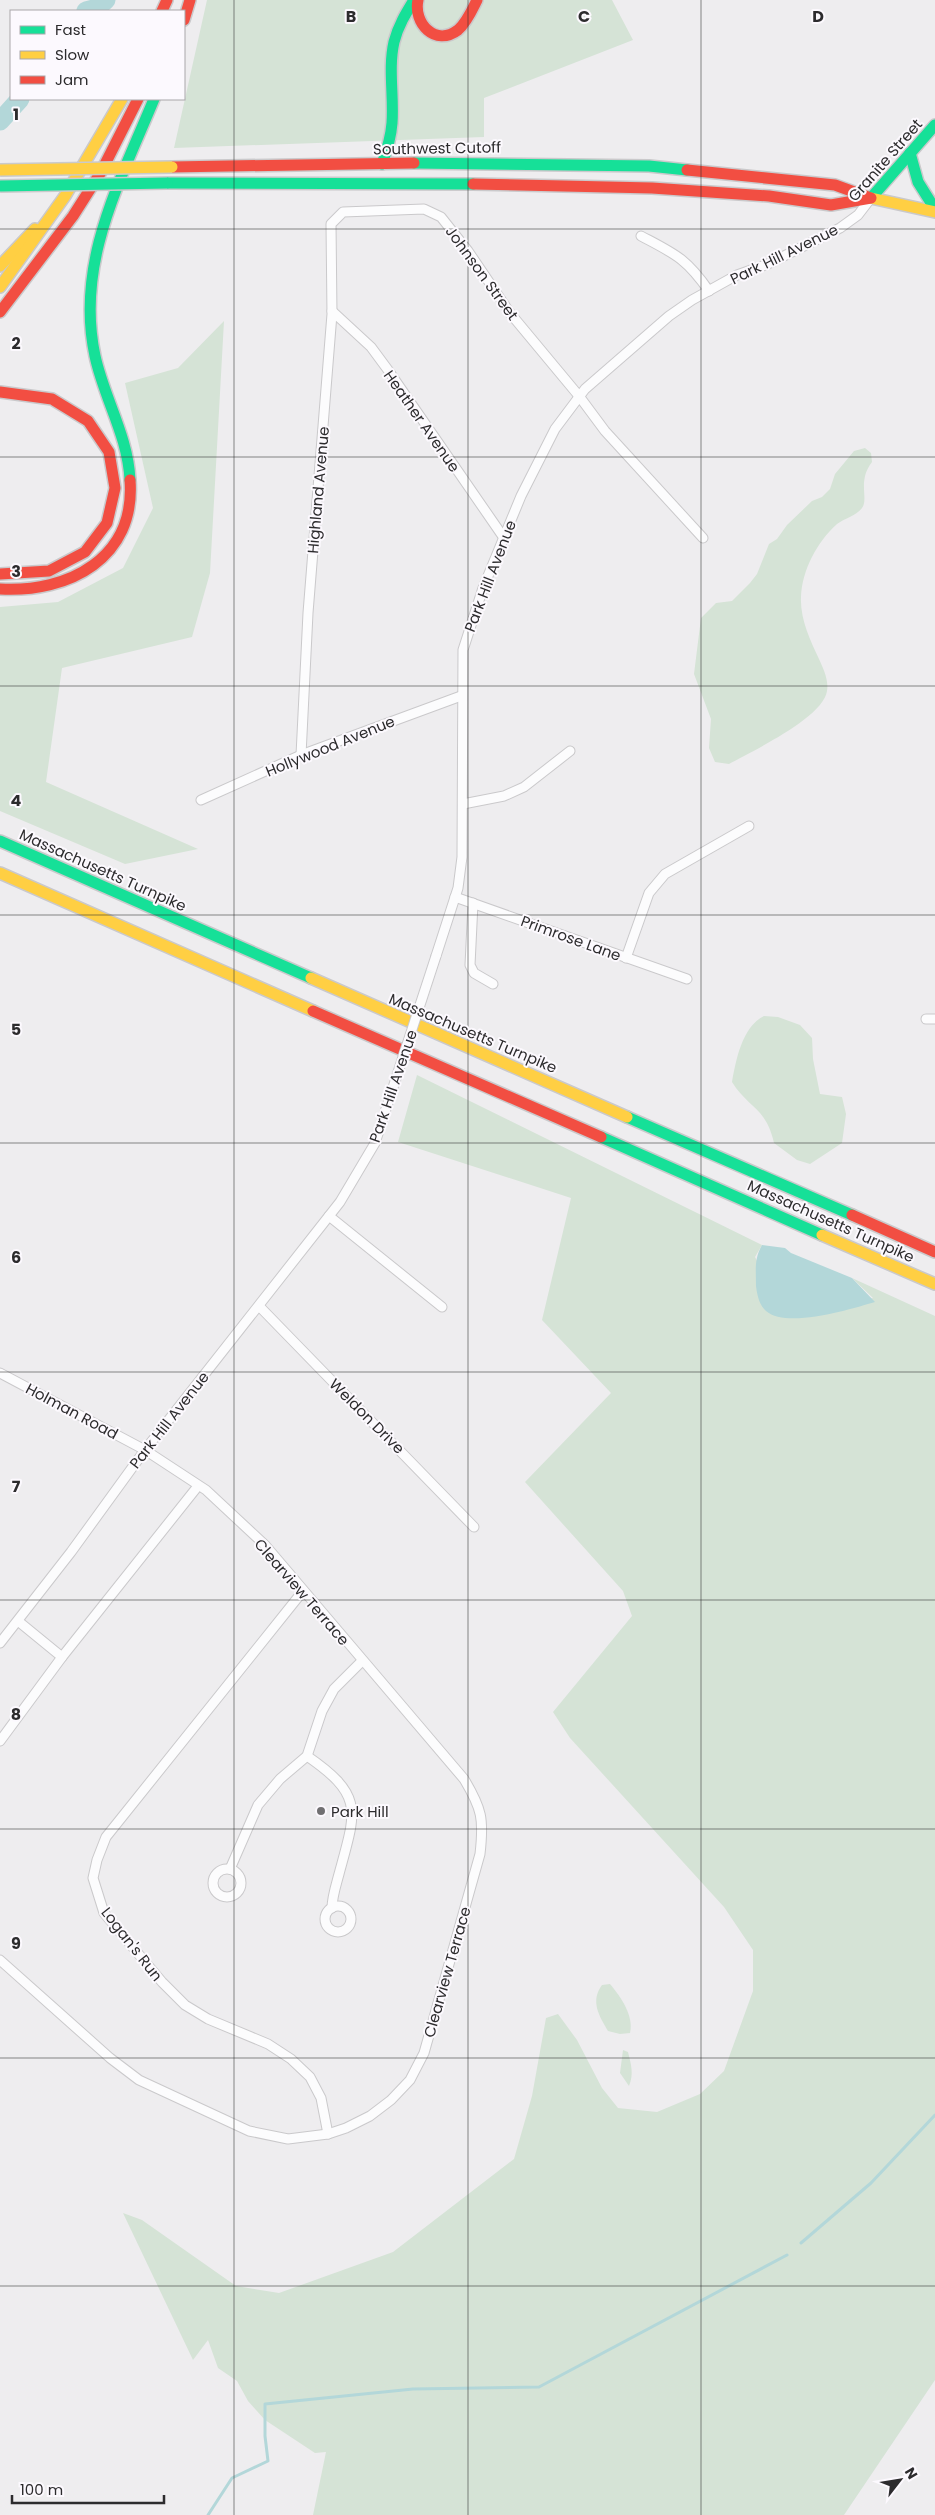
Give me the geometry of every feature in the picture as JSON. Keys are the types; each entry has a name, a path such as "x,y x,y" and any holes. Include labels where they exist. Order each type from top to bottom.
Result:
{"main road":[{"path":"185,17 190,0"},
{"path":"416,0 415,12 420,23 428,31 438,35 450,34 462,26 477,0"},
{"path":"382,164 392,139 390,67 392,43 401,16 416,0"},
{"path":"0,287 28,252 51,218 96,146 121,100"},
{"path":"0,312 73,216 100,172 137,100"},
{"path":"0,590 32,591 52,587 94,565 110,550 122,530 130,509 132,490 130,462 99,373 91,334 90,287 98,242 154,100"},
{"name":"Granite Street","path":"871,198 935,125"},
{"path":"910,153 915,176 935,211"},
{"name":"Southwest Cutoff","path":"0,170 501,162 619,165 699,170 835,185 871,198 935,211"},
{"path":"619,165 620,186"},
{"name":"Southwest Cutoff","path":"0,186 167,183 555,184 620,186 769,196 831,205 871,198"},
{"path":"0,266 31,231 51,218"},
{"path":"0,392 20,392 61,402 93,424 107,445 114,468 116,486 112,509 104,530 90,547 67,563 52,570 32,575 0,574"},
{"name":"Massachusetts Turnpike","path":"0,841 935,1252"},
{"name":"Massachusetts Turnpike","path":"0,873 935,1284"}],"street":[{"name":"Granite Street","path":"858,215 871,198"},
{"name":"Johnson Street","path":"331,224 343,212 353,210 424,210 441,217 468,251 510,313 579,396 605,431 703,538"},
{"name":"Park Hill Avenue","path":"0,1643 145,1450 329,1216 356,1177 369,1154 385,1112 455,897 462,857 461,696 465,641 483,588 542,451 579,396 648,333 692,300 737,275 807,246 858,215"},
{"name":"Highland Avenue","path":"301,755 308,613 332,311 331,224"},
{"path":"641,236 680,256 695,271 709,290"},
{"name":"Heather Avenue","path":"332,311 371,348 388,370 504,538"},
{"name":"Hollywood Avenue","path":"201,800 301,755 461,696"},
{"path":"463,804 504,796 524,787 570,751"},
{"path":"626,958 649,893 665,874 749,826"},
{"name":"Primrose Lane","path":"455,897 686,979"},
{"path":"473,903 470,965 474,974 493,984"},
{"path":"329,1216 442,1307"},
{"name":"Weldon Drive","path":"259,1306 474,1527"},
{"name":"Holman Road","path":"0,1373 145,1450"},
{"name":"Clearview Terrace","path":"0,1960 110,2058 139,2080 249,2131 288,2139 328,2134 370,2116 392,2100 410,2080 424,2053 480,1854 484,1826 476,1799 464,1779 264,1545 198,1486 145,1450"},
{"path":"0,1741 62,1657 198,1486"},
{"name":"Logan's Run","path":"303,1591 106,1837 97,1860 93,1878 104,1914 162,1982 185,2005 208,2019 268,2044 291,2059 310,2077 321,2098 328,2134"},
{"path":"18,1621 62,1657"},
{"path":"230,1869 258,1805 280,1779 307,1756 322,1712 334,1689 362,1661"},
{"path":"307,1756 332,1773 348,1794 352,1809 351,1826 332,1908"}],"green space":[{"path":"207,0 612,0 633,40 484,98 484,137 174,148"},
{"path":"224,321 210,573 192,637 62,668 46,782 198,849 125,864 0,811 0,607 58,602 123,568 153,508 125,383 178,368"},
{"path":"865,448 871,453 872,462 865,476 864,504 857,513 837,524 823,539 812,557 802,587 801,605 804,621 826,678 827,691 823,701 800,723 785,733 729,764 715,762 709,748 711,719 694,674 701,618 716,603 732,601 750,583 757,574 769,544 777,539 787,525 812,501 822,497 830,489 835,474 854,451"},
{"path":"764,1016 778,1017 800,1025 812,1038 813,1059 820,1094 842,1097 846,1114 842,1143 810,1164 797,1160 774,1143 766,1122 732,1082 738,1054 745,1036 756,1021"},
{"path":"417,1075 762,1245 755,1257 787,1318 873,1298 852,1278 935,1316 935,2380 844,2515 313,2515 326,2452 315,2453 265,2420 248,2401 237,2381 218,2368 208,2340 193,2360 123,2213 142,2220 236,2286 279,2293 393,2252 514,2159 532,2096 546,2018 558,2014 577,2040 602,2088 618,2108 657,2112 700,2094 724,2071 753,1991 753,1950 724,1907 570,1738 553,1712 632,1616 623,1591 525,1482 611,1393 542,1320 571,1198 398,1142"},
{"path":"610,1984 628,2013 631,2027 630,2033 620,2034 608,2031 599,2014 596,2003 598,1991 602,1985"},
{"path":"623,2050 628,2052 631,2065 632,2073 629,2086 620,2073"}],"water":[{"path":"762,1245 785,1248 791,1253 852,1278 875,1302 851,1309 803,1318 776,1316 766,1311 760,1303 756,1286 756,1265"}],"waterway":[{"path":"90,10 97,8 106,0"},
{"path":"0,121 19,100"},
{"path":"801,2243 871,2183 935,2115"},
{"path":"208,2515 232,2478 268,2461 265,2436 265,2404 413,2389 539,2387 787,2255"}],"traffic: fast":[{"path":"382,164 391,128 392,52 400,25 414,0"},
{"path":"130,480 125,448 95,356 90,322 91,288 104,224 115,192 154,100"},
{"path":"871,198 935,125"},
{"path":"910,153 918,182 935,209"},
{"path":"414,163 649,166 687,170"},
{"path":"167,183 473,184"},
{"path":"0,186 167,183"},
{"path":"0,841 311,978"},
{"path":"627,1117 852,1215"},
{"path":"601,1137 822,1235"}],"traffic: slow":[{"path":"0,287 65,196 121,100"},
{"path":"0,170 172,167"},
{"path":"871,198 935,212"},
{"path":"0,266 35,229"},
{"path":"0,873 313,1011"},
{"path":"311,978 627,1117"},
{"path":"822,1235 935,1284"}],"traffic: jam":[{"path":"162,10 167,0"},
{"path":"185,17 190,0"},
{"path":"418,0 417,9 422,24 434,34 441,36 449,35 458,30 469,16 477,0"},
{"path":"0,312 73,216 101,172 137,100"},
{"path":"172,167 414,163"},
{"path":"687,170 835,185 868,197"},
{"path":"473,184 652,188 769,196 831,205 871,198"},
{"path":"0,392 52,399 88,421 109,452 115,488 107,523 85,552 49,571 0,574"},
{"path":"0,589 26,589 50,585 73,577 93,565 110,550 122,530 129,507 130,480"},
{"path":"313,1011 601,1137"},
{"path":"852,1215 935,1252"}],"place":[{"name":"Park Hill","path":"321,1811"}]}
